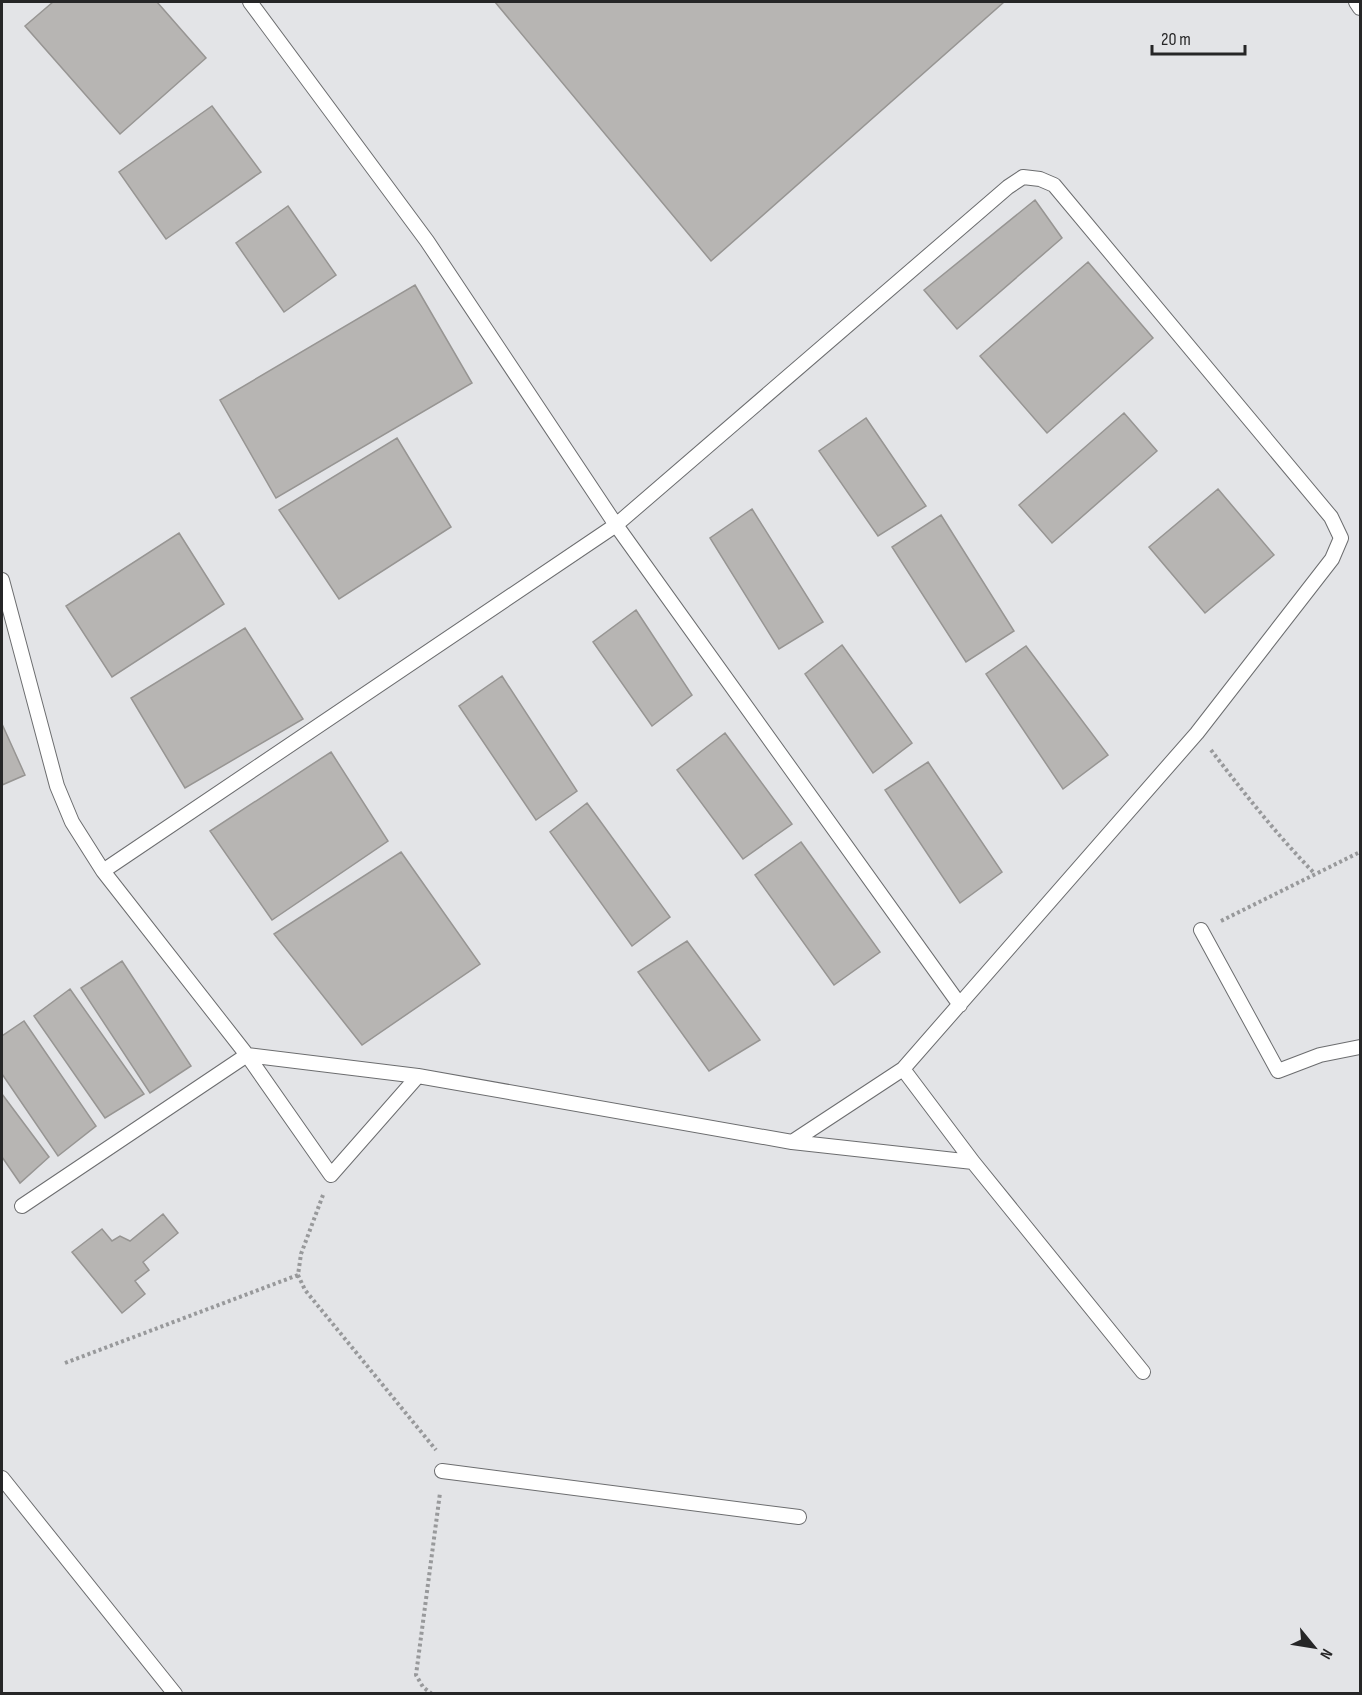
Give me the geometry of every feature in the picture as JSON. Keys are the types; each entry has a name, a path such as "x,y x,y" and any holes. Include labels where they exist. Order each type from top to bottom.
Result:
{"lane":[{"path":"250,2 427,241 616,525 960,1005"},
{"path":"1356,2 1360,8"},
{"path":"103,871 616,525 1008,187 1023,177 1040,179 1054,185 1331,517 1341,538 1332,559 1197,733 903,1069 792,1142"},
{"path":"2,580 57,786 72,822 103,871 247,1055 331,1175 418,1076"},
{"path":"1201,930 1278,1071 1320,1054 1360,1047"},
{"path":"22,1206 247,1055 418,1076 792,1142 973,1162"},
{"path":"903,1069 973,1162 1143,1372"},
{"path":"442,1471 799,1517"},
{"path":"2,1478 176,1694"}],"path":[{"path":"1197,733 1290,849 1315,874"},
{"path":"1201,930 1360,852"},
{"path":"331,1175 301,1254 298,1275 305,1290 436,1450 442,1471 416,1675 423,1687 432,1694"},
{"path":"65,1364 298,1275"}],"building":[{"path":"53,2 157,2 206,58 120,134 25,26"},
{"path":"495,2 1004,2 711,261"},
{"path":"212,106 261,172 166,239 119,172"},
{"path":"1035,200 1062,238 957,329 924,290"},
{"path":"288,206 336,275 284,312 236,243"},
{"path":"1088,262 1153,338 1047,433 980,356"},
{"path":"415,285 472,383 276,498 220,400"},
{"path":"1124,413 1157,451 1052,543 1019,505"},
{"path":"866,418 926,506 878,536 819,451"},
{"path":"397,438 451,527 339,599 279,510"},
{"path":"1218,489 1274,555 1205,613 1149,547"},
{"path":"752,509 823,622 779,649 710,538"},
{"path":"941,515 1014,631 966,662 892,547"},
{"path":"179,533 224,604 112,677 66,606"},
{"path":"636,610 692,695 652,726 593,642"},
{"path":"245,628 303,719 185,788 131,698"},
{"path":"842,645 912,743 873,773 805,674"},
{"path":"1026,646 1108,755 1063,789 986,674"},
{"path":"502,676 577,791 536,820 459,706"},
{"path":"2,724 25,775 2,785"},
{"path":"725,733 792,824 743,859 677,770"},
{"path":"331,752 388,841 272,920 210,831"},
{"path":"928,762 1002,872 960,903 885,790"},
{"path":"587,803 670,917 632,946 550,832"},
{"path":"801,842 880,952 834,985 755,875"},
{"path":"401,852 480,964 362,1045 274,934"},
{"path":"687,941 760,1040 709,1071 638,972"},
{"path":"122,961 191,1066 150,1093 81,988"},
{"path":"70,989 144,1094 105,1118 34,1016"},
{"path":"24,1021 96,1126 58,1156 2,1074 2,1036"},
{"path":"2,1094 49,1157 20,1183 2,1157"},
{"path":"163,1214 178,1233 143,1262 149,1270 135,1281 145,1294 122,1313 72,1252 102,1229 112,1241 120,1236 130,1241"}]}
